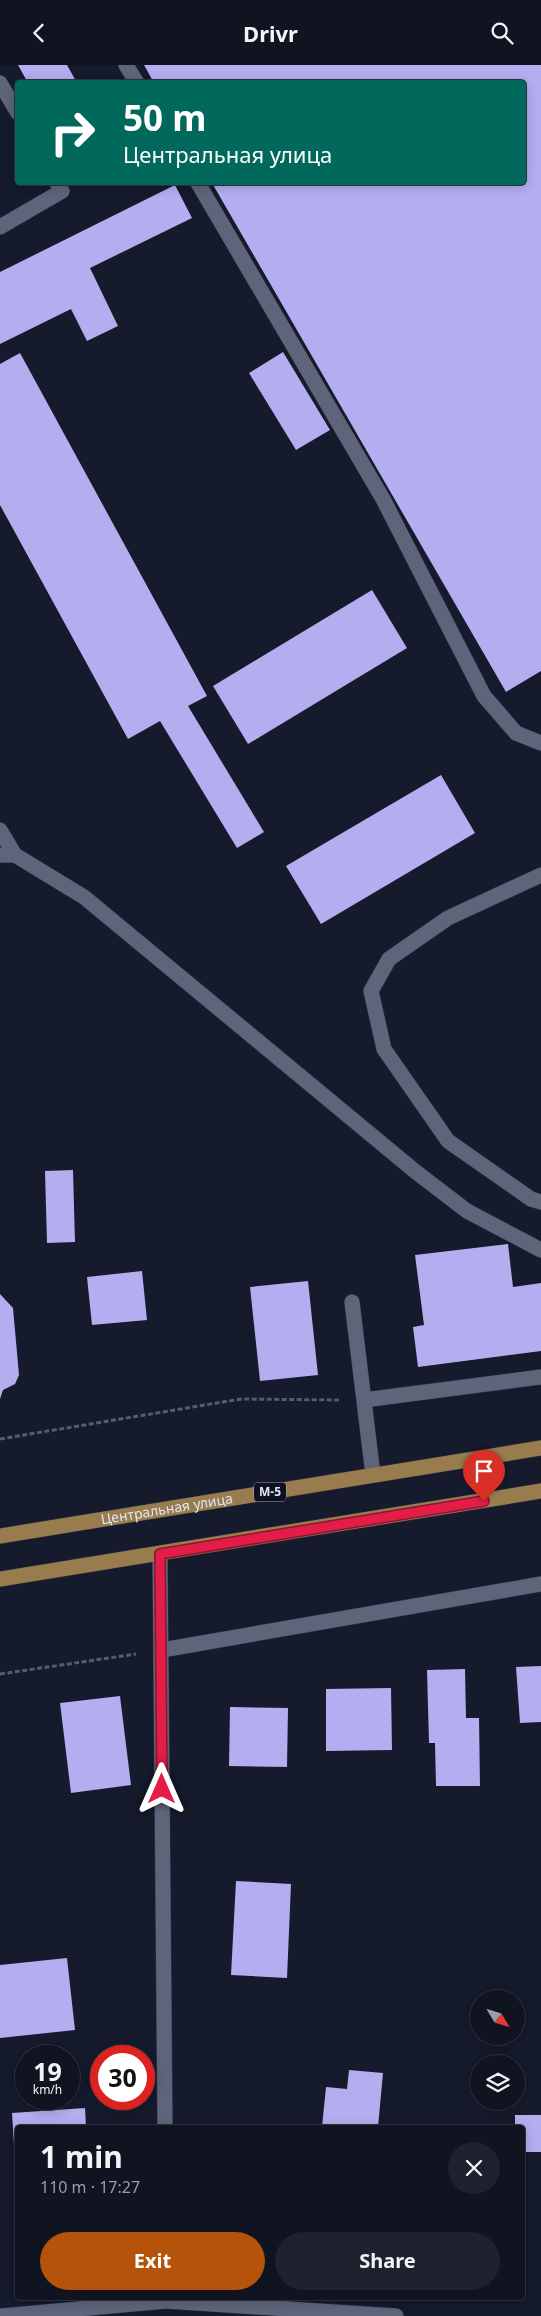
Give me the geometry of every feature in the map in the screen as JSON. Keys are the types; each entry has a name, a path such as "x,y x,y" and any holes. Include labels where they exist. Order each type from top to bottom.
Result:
{"main road":[{"name":"Центральная улица","path":"0,1536 541,1448"},
{"path":"0,1579 541,1491"}],"street":[{"path":"126,65 135,80"},
{"path":"0,83 15,108"},
{"path":"0,227 62,191 58,185"},
{"path":"199,185 383,499 484,696 516,733 541,743"},
{"path":"0,830 15,855 84,897 416,1172 467,1211 541,1250"},
{"path":"0,855 15,855"},
{"path":"541,875 448,918 389,959 371,991 384,1049 448,1141 531,1199 541,1202"},
{"path":"352,1302 373,1475"},
{"path":"364,1400 541,1377"},
{"path":"160,1554 165,2125"},
{"path":"162,1650 541,1585"},
{"path":"2,2316 156,2300"},
{"path":"180,2300 396,2316"}],"path":[{"path":"0,1439 241,1399 364,1400"},
{"path":"0,1674 162,1650"}],"building":[{"path":"18,65 67,65 75,80 26,80"},
{"path":"144,65 541,65 541,671 506,692 213,185 526,185 526,80 152,80"},
{"path":"175,185 192,218 90,268 118,326 87,341 71,309 0,344 0,272"},
{"path":"283,352 330,430 296,450 249,373"},
{"path":"20,353 207,696 188,706 264,832 237,848 160,721 128,739 0,505 0,364"},
{"path":"372,590 407,648 248,744 213,686"},
{"path":"441,775 475,833 321,924 286,866"},
{"path":"73,1170 75,1242 47,1243 45,1171"},
{"path":"508,1244 513,1287 541,1283 541,1351 418,1367 413,1327 424,1325 415,1255"},
{"path":"142,1271 147,1320 92,1325 87,1277"},
{"path":"308,1281 318,1375 260,1381 250,1287"},
{"path":"0,1294 13,1308 19,1375 15,1384 3,1390 0,1399"},
{"path":"541,1666 541,1722 520,1723 516,1667"},
{"path":"465,1669 466,1718 479,1718 480,1786 436,1786 435,1743 429,1743 427,1670"},
{"path":"391,1688 392,1750 326,1751 326,1689"},
{"path":"120,1696 131,1785 71,1793 60,1703"},
{"path":"230,1707 288,1708 287,1767 229,1766"},
{"path":"236,1881 291,1884 287,1978 231,1975"},
{"path":"67,1958 75,2030 0,2038 0,1965"},
{"path":"349,2070 383,2073 378,2125 322,2125 326,2087 347,2089"},
{"path":"80,2108 85,2108 86,2125 15,2125 15,2160 12,2113 80,2110"},
{"path":"515,2115 541,2115 541,2152 525,2152 525,2125 515,2125"}],"route":[{"path":"162,1789 160,1554 484,1501"}]}
